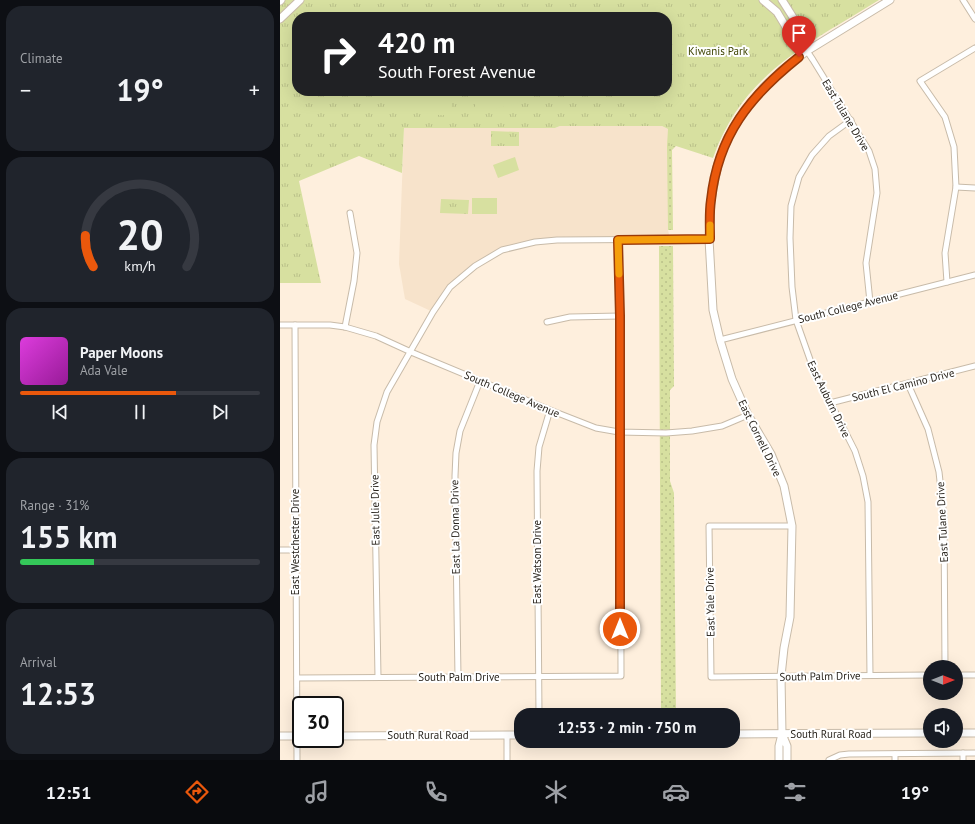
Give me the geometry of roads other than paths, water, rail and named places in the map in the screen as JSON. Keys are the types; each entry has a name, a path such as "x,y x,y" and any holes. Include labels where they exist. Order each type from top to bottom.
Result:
{"street":[{"path":"280,19 300,0"},
{"path":"764,0 777,12 798,47 806,51 808,41 782,0"},
{"name":"East Cornell Drive","path":"782,734 781,676 784,648 790,617 792,526 784,486 770,454 748,415 732,379 720,340 713,310 710,239 711,200 715,174 723,150 734,127 747,107 763,88 782,70 806,51 890,0"},
{"path":"963,0 975,19"},
{"path":"788,32 798,26"},
{"path":"947,282 945,253 956,187 954,147 945,117 920,81 975,48"},
{"name":"East Tulane Drive","path":"806,51 851,120 868,151 875,169 877,193 866,263 870,302"},
{"name":"East Auburn Drive","path":"851,120 829,136 812,155 798,177 791,206 790,238 792,287 796,320 813,368 830,403 844,427 854,451 863,476 868,502 870,675"},
{"path":"956,187 975,188"},
{"path":"345,327 354,281 356,253 350,213"},
{"name":"East Julie Drive","path":"378,677 374,445 377,422 387,392 433,312 450,287 475,266 502,250 535,242 552,240 710,239"},
{"path":"618,240 620,316 619,432"},
{"name":"South College Avenue","path":"720,340 975,276"},
{"path":"547,322 570,317 620,316"},
{"name":"South College Avenue","path":"280,325 330,325 345,327 376,336 480,381 596,428 619,432 666,433 692,431 722,426 748,415"},
{"name":"East Westchester Drive","path":"295,325 295,550 298,696"},
{"name":"South El Camino Drive","path":"830,403 975,366"},
{"name":"East La Donna Drive","path":"458,677 455,476 456,453 460,431 480,381"},
{"name":"East Tulane Drive","path":"908,384 928,429 939,472 944,518 945,660"},
{"name":"East Watson Drive","path":"539,708 537,471 539,447 550,410"},
{"name":"South Palm Drive","path":"297,678 621,676 619,432"},
{"name":"East Yale Drive","path":"711,677 709,526 792,526"},
{"path":"280,550 295,550"},
{"name":"South Palm Drive","path":"711,677 923,675"},
{"path":"963,675 975,675"},
{"name":"South Rural Road","path":"740,734 923,733"},
{"path":"963,733 975,733"},
{"path":"779,760 779,746 782,734"},
{"path":"782,734 787,746 787,760"},
{"path":"507,735 507,760"},
{"name":"South Rural Road","path":"344,736 514,735"},
{"path":"280,736 292,736"},
{"name":"East Westchester Drive","path":"297,760 298,748"},
{"path":"963,753 963,760"},
{"path":"829,760 840,755 849,754 975,754"},
{"path":"894,754 895,760"}],"park label":[{"name":"Kiwanis Park","path":"718,51"}]}
